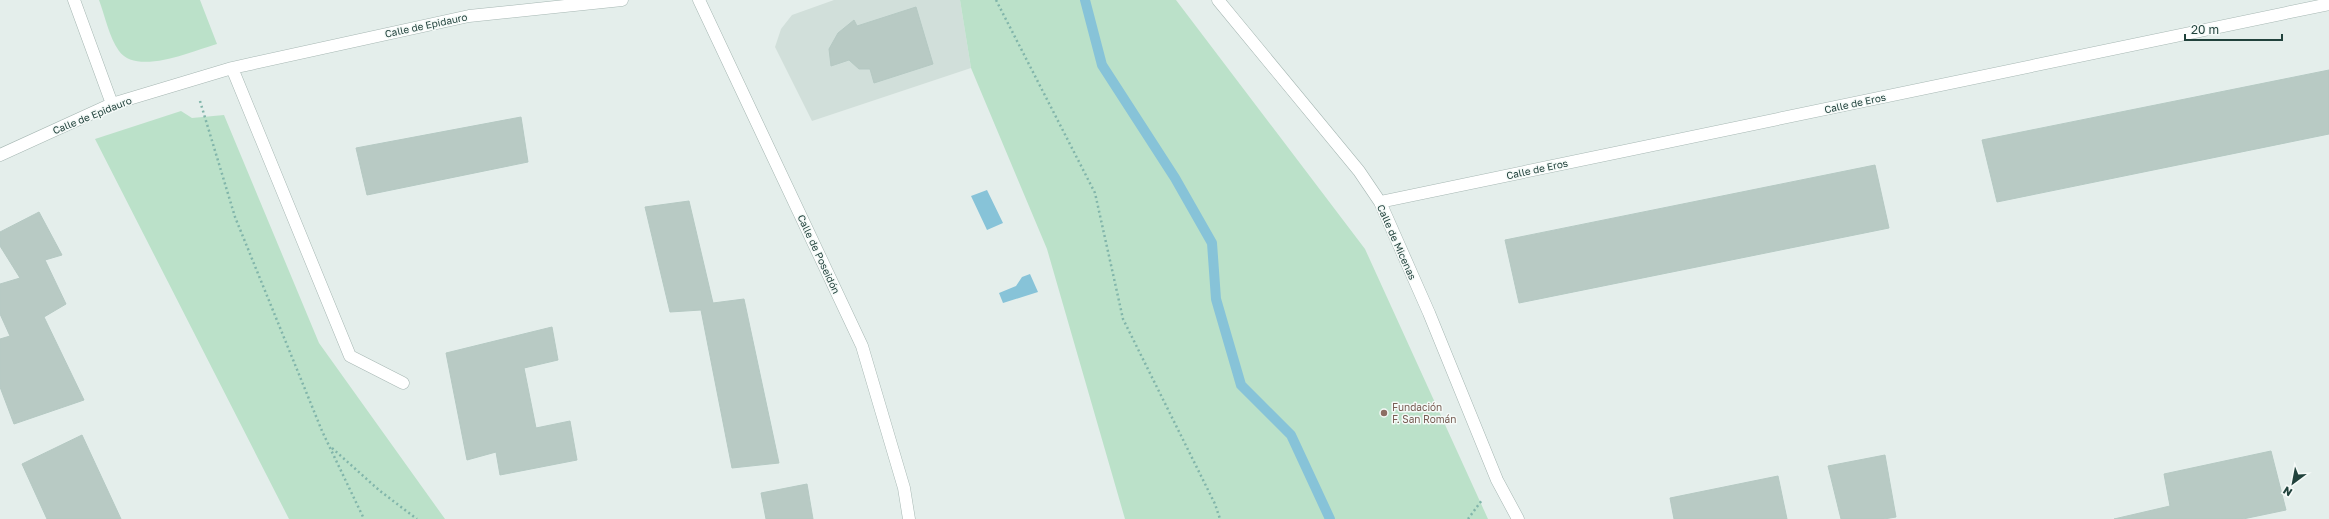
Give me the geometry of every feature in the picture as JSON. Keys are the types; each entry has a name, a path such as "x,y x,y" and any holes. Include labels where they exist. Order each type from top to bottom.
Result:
{"street":[{"path":"74,0 112,104"},
{"name":"Calle de Epidauro","path":"0,155 112,104 193,78 232,68 469,16 622,0"},
{"name":"Calle de Poseidón","path":"699,0 862,346 904,488 909,519"},
{"name":"Calle de Micenas","path":"1218,0 1359,171 1380,202 1429,313 1497,480 1518,519"},
{"name":"Calle de Eros","path":"1380,202 2329,4"},
{"path":"232,68 350,356 403,383"}],"path":[{"path":"996,0 1096,193 1123,319 1215,504 1220,519"},
{"path":"193,78 235,217 330,447 364,519"},
{"path":"330,447 380,491 417,519"}],"shaded area":[{"path":"834,0 960,0 971,68 812,121 775,47 781,29 792,15"}],"green space":[{"path":"99,0 200,0 217,44 165,60 151,62 127,58 119,51 112,39"},
{"path":"960,0 1176,0 1365,249 1488,519 1125,519 1047,249 971,68"},
{"path":"181,111 192,118 224,115 319,343 445,519 289,519 95,139"}],"water":[{"path":"987,190 1003,223 987,230 971,196"},
{"path":"1030,274 1038,292 1003,303 999,293 1016,286 1022,277"}],"building":[{"path":"916,7 933,64 874,83 870,69 859,69 849,60 831,66 829,49 838,33 854,20 857,26"},
{"path":"2329,70 2329,134 1997,202 1982,140"},
{"path":"521,117 528,162 367,195 356,148"},
{"path":"1875,165 1889,228 1519,303 1505,240"},
{"path":"689,201 713,303 744,299 779,463 732,468 701,310 670,312 645,207"},
{"path":"39,212 62,255 45,260 66,304 44,317 84,400 14,424 0,387 0,339 10,336 0,314 0,284 20,278 0,246 0,232"},
{"path":"552,327 558,360 524,368 536,428 570,421 577,460 500,475 496,452 467,460 446,353"},
{"path":"82,435 121,519 47,519 22,464"},
{"path":"2271,451 2286,510 2243,519 2114,519 2170,506 2164,474"},
{"path":"1885,455 1896,517 1884,519 1841,519 1828,466"},
{"path":"1778,476 1787,519 1674,519 1670,498"},
{"path":"807,484 813,519 766,519 761,493"}],"waterway":[{"path":"1085,0 1102,65 1175,178 1212,243 1216,299 1241,385 1291,435 1330,519"}],"place":[{"name":"Fundación F. San Román","path":"1384,413"}]}
